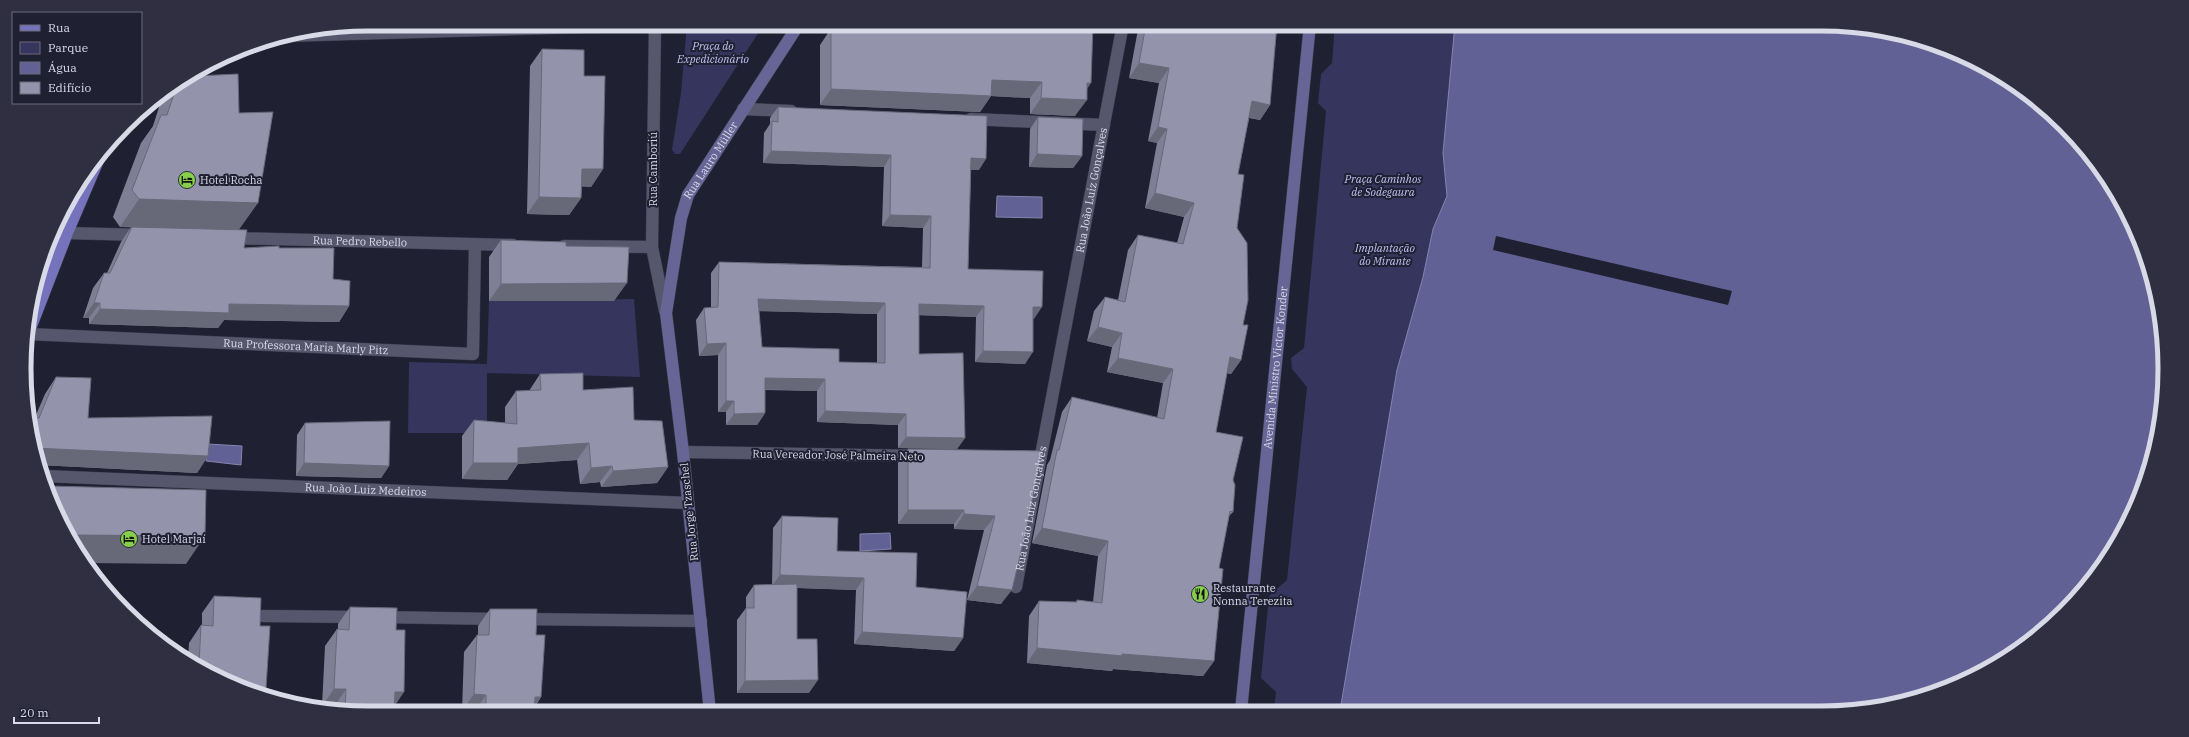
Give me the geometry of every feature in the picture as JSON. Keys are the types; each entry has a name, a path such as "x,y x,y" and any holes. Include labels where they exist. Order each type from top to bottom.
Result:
{"main road":[{"name":"Rua Lauro Müller","path":"666,313 681,218 688,195 794,31"},
{"name":"Avenida Ministro Victor Konder","path":"1242,706 1309,31"},
{"path":"35,316 67,233 92,176"},
{"name":"Rua Jorge Tzaschel","path":"666,313 683,452 709,706"}],"street":[{"path":"318,35 439,31"},
{"name":"Rua Camboriú","path":"655,31 652,247 666,313"},
{"path":"1104,125 1122,31"},
{"path":"743,109 806,112"},
{"name":"Rua João Luiz Gonçalves","path":"963,119 1104,125 1016,587"},
{"path":"67,233 155,236"},
{"name":"Rua Pedro Rebello","path":"219,237 475,245 529,245"},
{"name":"Rua Professora Maria Marly Pitz","path":"33,337 473,354 475,245"},
{"path":"552,246 652,247"},
{"name":"Rua Vereador José Palmeira Neto","path":"683,452 930,456"},
{"path":"1025,458 1041,458"},
{"name":"Rua João Luiz Medeiros","path":"49,476 688,503"},
{"path":"263,616 701,621"}],"green space":[{"name":"Praça do Expedicionário","path":"686,31 759,31 680,154 675,154 672,150 681,93"},
{"name":"Praça Caminhos de Sodegaura","path":"1334,31 1454,31 1443,153 1447,196 1433,229 1423,277 1403,349 1380,472 1341,706 1275,706 1276,692 1261,678 1269,596 1287,580 1307,387 1292,369 1291,358 1304,348 1326,111 1318,103 1321,74 1332,63"},
{"path":"634,299 640,377 487,373 487,433 408,433 409,362 487,364 489,301"}],"water":[{"path":"1454,31 1843,32 1886,37 1929,49 1970,66 1989,76 2026,101 2059,130 2088,163 2101,181 2113,200 2132,239 2140,260 2152,303 2158,368 2152,434 2140,477 2123,518 2113,537 2088,574 2059,607 2026,636 2008,649 1989,661 1950,680 1929,688 1886,700 1820,706 1341,706 1397,370 1423,277 1433,229 1447,196 1443,153"},
{"path":"997,196 1042,197 1042,218 996,217"},
{"path":"208,444 242,446 241,465 206,461"},
{"path":"890,533 891,549 860,551 860,534"}],"pier":[{"path":"1496,236 1732,291 1728,305 1493,250"}],"building":[{"path":"831,31 1093,31 1091,83 1087,83 1087,100 1041,98 1042,82 992,80 991,96 831,89"},
{"path":"1145,31 1276,31 1270,105 1252,101 1238,174 1244,175 1237,228 1247,243 1248,300 1243,325 1248,325 1241,360 1230,357 1216,432 1243,437 1233,480 1235,485 1233,512 1230,511 1219,568 1223,569 1214,661 1122,654 1122,656 1037,648 1039,601 1077,602 1077,600 1102,603 1108,541 1042,528 1057,450 1059,450 1072,397 1164,419 1173,369 1118,358 1122,333 1098,327 1105,297 1125,302 1138,235 1183,244 1194,203 1155,193 1167,129 1158,127 1169,68 1139,63"},
{"path":"542,49 584,50 584,76 605,76 603,169 582,169 581,198 539,197"},
{"name":"Hotel Rocha","path":"238,74 239,113 273,112 258,203 139,199 132,190 161,115 167,115 174,93 200,76"},
{"path":"778,107 987,116 986,159 971,158 968,269 1043,271 1042,307 1033,307 1033,352 983,351 984,306 919,304 919,354 963,353 965,438 906,437 906,414 825,411 825,379 765,378 765,413 734,414 734,401 726,401 726,343 707,344 704,308 718,307 719,262 930,268 931,216 890,215 891,155 771,151 772,121 778,122","holes":["758,299 885,303 885,363 839,362 839,349 762,347"]},
{"path":"1038,117 1083,119 1082,156 1037,154"},
{"path":"132,227 247,230 244,248 279,246 279,248 334,248 333,279 350,281 349,306 229,304 229,313 100,309 100,303 94,303 104,273 110,273"},
{"path":"501,240 566,242 566,246 629,247 627,283 501,284"},
{"path":"583,373 583,390 633,387 634,420 662,421 668,467 613,471 612,466 591,468 589,443 518,448 518,463 473,463 474,420 517,424 516,391 541,390 540,374"},
{"path":"56,377 91,378 88,418 212,416 208,456 41,448 35,419 39,418"},
{"path":"390,421 389,466 304,463 305,423"},
{"path":"908,449 1042,451 1012,590 977,586 995,516 964,514 964,510 908,510"},
{"path":"52,486 206,490 205,536 75,535"},
{"path":"782,516 838,518 837,551 917,553 916,587 967,592 963,638 862,632 864,578 780,575"},
{"path":"797,584 797,639 817,639 818,680 745,681 746,608 754,608 754,585"},
{"path":"214,596 261,598 260,626 270,626 266,688 260,688 239,680 199,661 201,625 213,626"},
{"path":"350,607 397,608 396,630 405,630 404,692 395,692 394,706 345,705 346,689 334,689 337,629 349,630"},
{"path":"490,609 537,609 536,635 545,635 541,697 535,697 534,706 486,706 486,695 474,694 477,635 489,635"}],"place":[{"name":"Hotel Rocha","path":"187,180"},
{"name":"Hotel Marjaí","path":"129,539"},
{"name":"Restaurante Nonna Terezita","path":"1200,594"}],"park label":[{"name":"Implantação do Mirante","path":"1385,254"}]}
